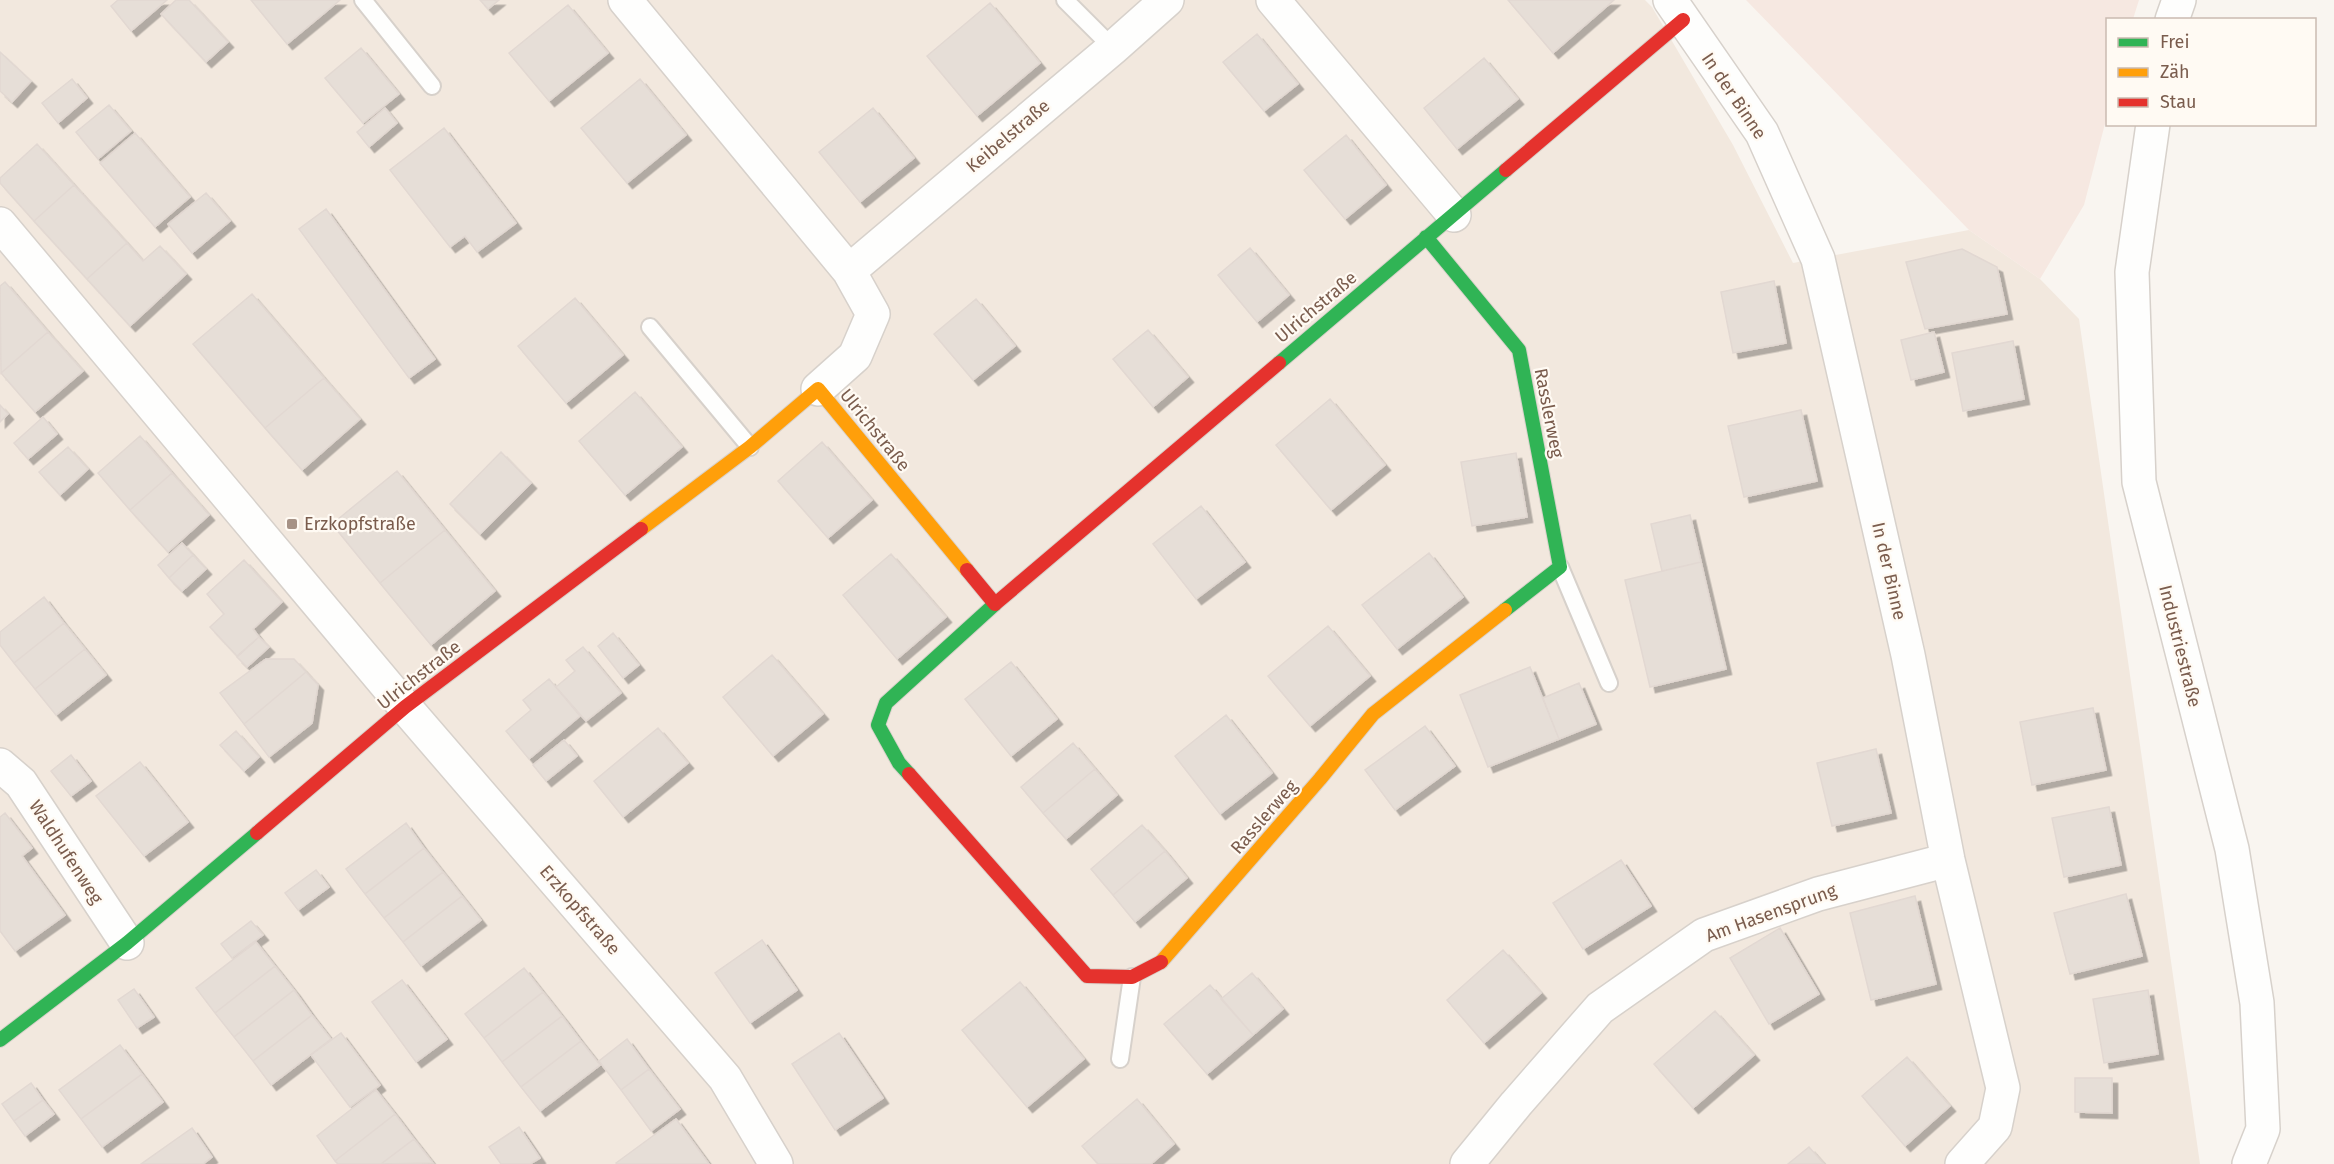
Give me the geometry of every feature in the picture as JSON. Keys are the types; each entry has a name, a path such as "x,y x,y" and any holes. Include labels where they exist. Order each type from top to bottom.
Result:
{"street":[{"path":"625,0 849,271 873,314 855,356 818,389"},
{"name":"Keibelstraße","path":"849,271 1167,0"},
{"path":"1273,0 1454,215"},
{"path":"2173,18 2179,0"},
{"name":"Ulrichstraße","path":"0,1040 127,944 405,707 750,447 818,389 995,604 1454,215 1676,10"},
{"name":"In der Binne","path":"1676,10 1762,133 1818,259 1908,655 1948,860 2003,1088 1995,1127 1962,1164"},
{"name":"Industriestraße","path":"2153,126 2132,272 2139,482 2232,849 2257,1003 2263,1129 2249,1164"},
{"name":"Erzkopfstraße","path":"0,224 405,707 725,1078 776,1164"},
{"name":"Rasslerweg","path":"995,604 886,703 878,725 899,763 1087,976 1132,977 1163,961 1373,714 1560,567 1519,350 1426,237"},
{"name":"Waldhufenweg","path":"0,765 21,783 127,944"},
{"name":"Am Hasensprung","path":"1467,1164 1600,1008 1704,934 1818,894 1948,860"}],"lane":[{"path":"363,0 432,86"},
{"path":"1065,0 1113,48"},
{"path":"650,327 750,447"},
{"path":"1560,567 1610,683"},
{"path":"1120,1059 1132,977"}],"shaded area":[{"path":"0,0 1645,0 1652,7 1733,145 1793,263 1969,230 2040,279 2079,319 2200,1164 0,1164"},
{"path":"1746,0 2139,0 2133,18 2106,18 2106,120 2084,205 2040,279 1969,230"}],"building":[{"path":"118,0 167,0 131,31 111,6"},
{"path":"176,0 189,0 228,42 206,62 161,14"},
{"path":"251,0 340,0 287,44"},
{"path":"480,0 499,0 488,9"},
{"path":"1508,0 1614,0 1553,53"},
{"path":"990,3 1040,63 977,116 927,56"},
{"path":"568,5 608,53 549,101 509,53"},
{"path":"1257,34 1298,84 1264,111 1223,62"},
{"path":"361,48 399,94 363,123 325,78"},
{"path":"0,52 31,81 12,102 0,91"},
{"path":"1484,58 1518,99 1457,149 1424,108"},
{"path":"72,79 87,98 58,123 42,103"},
{"path":"640,79 686,135 627,183 581,128"},
{"path":"109,105 131,131 98,159 76,132"},
{"path":"385,108 397,123 369,147 357,132"},
{"path":"873,108 914,158 860,202 819,152"},
{"path":"444,128 516,223 477,252 465,236 450,247 390,170"},
{"path":"135,133 190,197 155,227 100,163"},
{"path":"1346,135 1386,185 1345,219 1304,170"},
{"path":"37,144 74,185 34,221 0,183 0,178"},
{"path":"74,185 127,243 87,279 34,221"},
{"path":"206,193 230,221 192,253 168,224"},
{"path":"326,209 435,359 409,378 299,229"},
{"path":"127,243 143,261 160,246 186,274 130,326 87,279"},
{"path":"1250,248 1289,295 1257,322 1218,275"},
{"path":"1962,249 1997,267 2007,314 1925,329 1906,262"},
{"path":"1774,281 1786,343 1733,353 1721,292"},
{"path":"5,282 48,332 1,373 0,286"},
{"path":"252,294 324,378 265,428 193,344"},
{"path":"575,298 623,355 566,403 518,346"},
{"path":"976,299 1015,346 973,380 934,334"},
{"path":"1148,330 1188,377 1153,407 1113,359"},
{"path":"48,332 83,371 35,412 1,373"},
{"path":"1934,332 1944,372 1911,380 1901,340"},
{"path":"2013,341 2024,399 1963,411 1952,353"},
{"path":"324,378 360,419 302,470 265,428"},
{"path":"635,392 682,447 625,495 579,441"},
{"path":"1330,399 1385,465 1331,510 1276,445"},
{"path":"0,405 8,414 0,422"},
{"path":"1801,410 1817,481 1744,497 1728,426"},
{"path":"43,417 57,434 28,459 14,443"},
{"path":"140,436 172,473 130,510 98,473"},
{"path":"822,442 872,500 828,538 778,481"},
{"path":"68,447 88,469 60,495 39,472"},
{"path":"501,452 531,483 480,534 450,504"},
{"path":"1516,453 1527,517 1472,526 1461,462"},
{"path":"397,471 445,530 380,583 332,524"},
{"path":"172,473 209,515 168,552 130,510"},
{"path":"1201,506 1245,562 1196,599 1153,544"},
{"path":"1690,515 1701,562 1662,571 1651,524"},
{"path":"445,530 495,591 431,645 380,583"},
{"path":"182,543 193,555 169,578 158,565"},
{"path":"1429,553 1463,597 1397,649 1362,605"},
{"path":"891,554 946,617 897,659 843,595"},
{"path":"193,555 206,569 182,591 169,578"},
{"path":"244,560 282,602 253,629 259,637 237,656 210,627 224,614 207,594"},
{"path":"1701,562 1726,669 1650,687 1625,580"},
{"path":"44,597 64,623 14,663 0,645 0,632"},
{"path":"64,623 85,649 35,689 14,663"},
{"path":"1328,626 1370,676 1310,726 1268,676"},
{"path":"613,633 639,665 623,678 598,646"},
{"path":"259,637 269,647 247,667 237,657"},
{"path":"583,647 621,693 586,721 556,687 575,671 566,660"},
{"path":"85,649 106,675 56,715 35,689"},
{"path":"772,655 823,714 773,756 723,697"},
{"path":"266,659 294,659 306,672 244,724 220,693"},
{"path":"1011,662 1057,719 1011,756 965,699"},
{"path":"1530,667 1559,739 1488,767 1460,695"},
{"path":"306,672 318,685 312,723 269,757 244,724"},
{"path":"549,679 580,716 529,759 506,731 531,710 523,700"},
{"path":"1579,683 1596,724 1559,739 1543,698"},
{"path":"2093,708 2106,770 2032,785 2020,722"},
{"path":"1226,715 1272,773 1220,814 1175,756"},
{"path":"1425,726 1455,766 1395,810 1365,770"},
{"path":"658,728 688,763 623,817 594,781"},
{"path":"236,731 259,757 244,771 220,745"},
{"path":"564,740 577,756 546,781 533,765"},
{"path":"1073,743 1095,769 1043,813 1021,787"},
{"path":"1876,749 1891,813 1832,826 1817,763"},
{"path":"71,755 91,781 71,796 51,771"},
{"path":"140,762 188,822 144,856 96,796"},
{"path":"1095,769 1117,795 1066,839 1043,813"},
{"path":"2109,807 2121,865 2064,877 2052,818"},
{"path":"5,813 32,848 22,856 65,915 15,951 0,931 0,817"},
{"path":"406,823 424,848 365,894 346,869"},
{"path":"1142,825 1165,851 1113,895 1091,869"},
{"path":"424,848 443,872 384,918 365,894"},
{"path":"1165,851 1187,878 1135,922 1113,895"},
{"path":"1621,860 1651,906 1583,949 1553,903"},
{"path":"316,870 329,887 298,910 285,893"},
{"path":"443,872 462,896 403,942 384,918"},
{"path":"2126,894 2142,956 2070,974 2054,913"},
{"path":"462,896 481,920 421,966 403,942"},
{"path":"1915,896 1936,984 1871,1000 1850,913"},
{"path":"251,921 263,935 232,958 221,944"},
{"path":"1780,928 1819,994 1769,1024 1730,958"},
{"path":"762,940 797,990 750,1023 715,973"},
{"path":"256,942 275,966 215,1013 196,988"},
{"path":"1503,950 1541,993 1484,1043 1447,1000"},
{"path":"275,966 294,990 234,1037 215,1013"},
{"path":"524,968 543,992 484,1038 465,1014"},
{"path":"1252,973 1283,1009 1253,1035 1221,999"},
{"path":"402,980 447,1039 416,1062 372,1002"},
{"path":"1020,982 1084,1059 1027,1107 962,1030"},
{"path":"1210,985 1253,1035 1207,1074 1164,1024"},
{"path":"134,989 154,1017 137,1028 118,1000"},
{"path":"294,990 312,1015 253,1061 234,1037"},
{"path":"2148,990 2158,1054 2104,1063 2093,999"},
{"path":"543,992 562,1016 502,1062 484,1038"},
{"path":"1715,1011 1754,1055 1693,1108 1654,1064"},
{"path":"312,1015 331,1039 271,1085 253,1061"},
{"path":"562,1016 581,1041 521,1087 502,1062"},
{"path":"341,1033 380,1085 350,1107 311,1055"},
{"path":"839,1033 883,1098 835,1130 792,1064"},
{"path":"627,1039 649,1069 621,1090 599,1061"},
{"path":"581,1041 600,1065 540,1111 521,1087"},
{"path":"120,1045 142,1074 81,1119 59,1090"},
{"path":"1907,1057 1950,1106 1905,1146 1862,1096"},
{"path":"649,1069 680,1109 651,1131 621,1090"},
{"path":"142,1074 163,1102 102,1147 81,1119"},
{"path":"2075,1078 2112,1078 2112,1113 2075,1112"},
{"path":"31,1083 43,1100 14,1121 2,1104"},
{"path":"376,1090 395,1114 335,1161 317,1136"},
{"path":"1137,1099 1174,1144 1151,1164 1098,1164 1082,1146"},
{"path":"43,1100 54,1114 25,1136 14,1121"},
{"path":"395,1114 414,1139 381,1164 338,1164 335,1161"},
{"path":"676,1119 709,1164 616,1163"},
{"path":"519,1127 540,1158 530,1164 501,1164 489,1147"},
{"path":"192,1128 212,1157 203,1164 141,1164"},
{"path":"414,1139 433,1163 381,1164"},
{"path":"1809,1147 1824,1164 1788,1164"}],"traffic: fast":[{"path":"1279,363 1506,170"},
{"path":"1426,237 1519,350 1560,567 1505,610"},
{"path":"909,774 899,763 878,725 886,703 995,604"},
{"path":"0,1040 127,943 257,833"}],"traffic: slow":[{"path":"641,529 750,447 818,389 967,570"},
{"path":"1161,962 1320,779 1373,714 1505,610"}],"traffic: jam":[{"path":"1506,170 1683,20"},
{"path":"967,570 995,604 1279,363"},
{"path":"257,833 405,707 641,529"},
{"path":"909,774 1087,976 1132,977 1161,962"}],"place":[{"name":"Erzkopfstraße","path":"292,524"}]}
